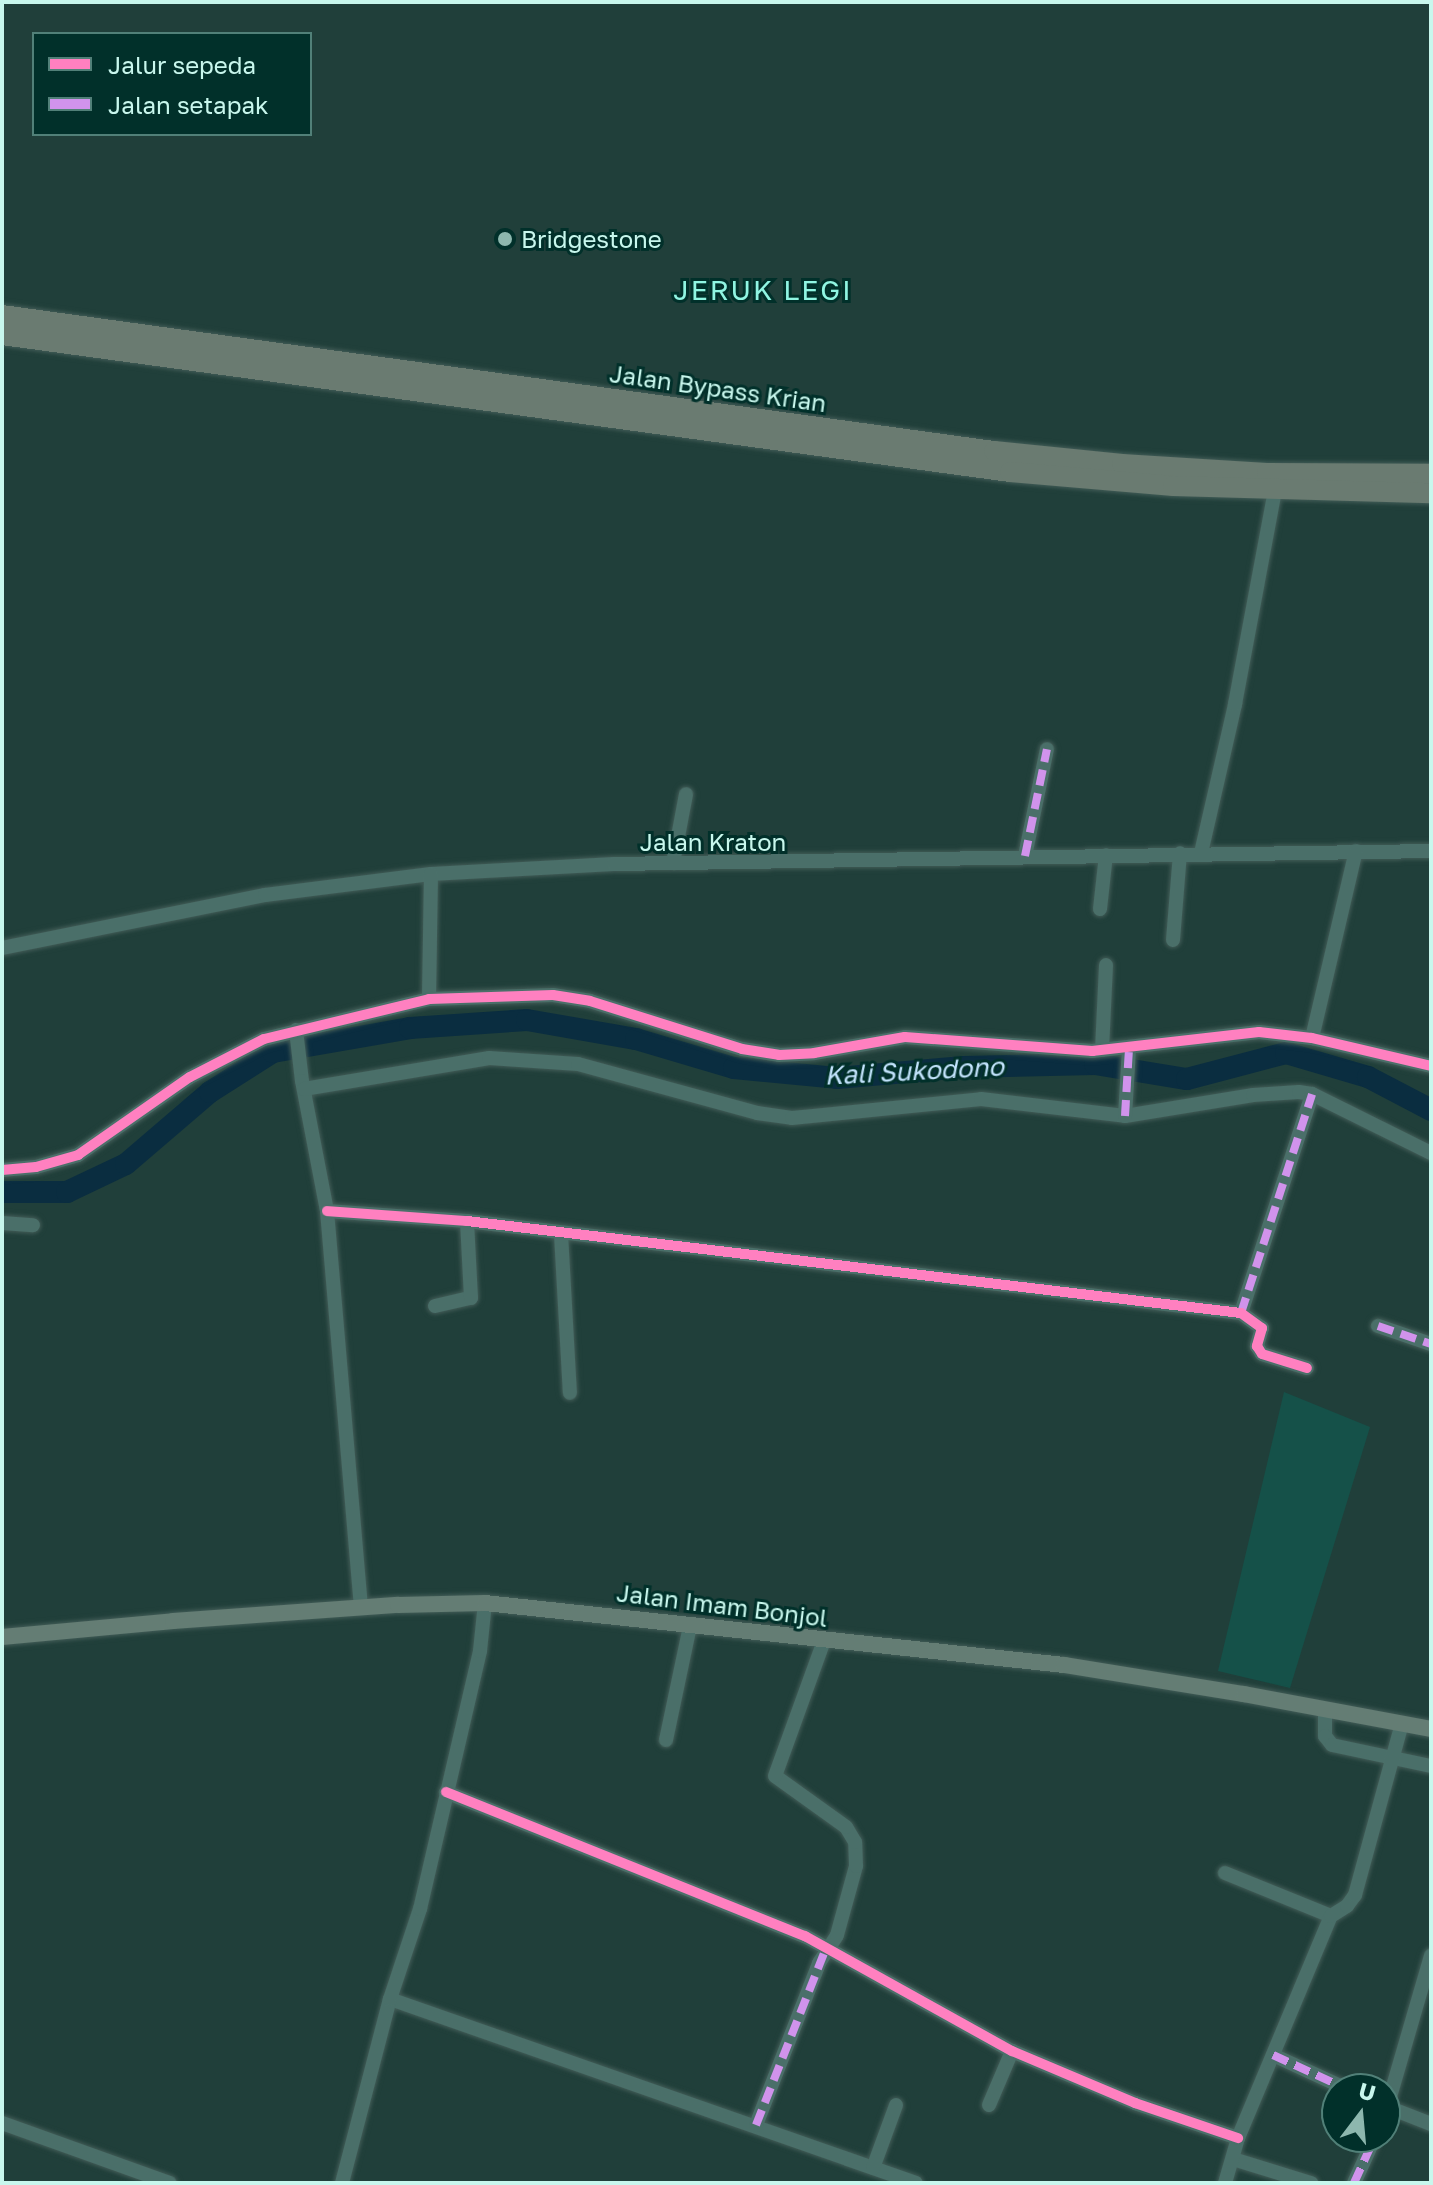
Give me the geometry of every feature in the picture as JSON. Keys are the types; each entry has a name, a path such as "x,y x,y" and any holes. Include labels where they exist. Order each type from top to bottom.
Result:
{"highway":[{"name":"Jalan Bypass Krian","path":"2,315 994,451 1122,464 1267,473 1431,474"},
{"name":"Jalan Bypass Krian","path":"2,335 1010,472 1173,486 1431,493"}],"main road":[{"name":"Jalan Imam Bonjol","path":"2,1637 57,1629 361,1608 485,1603 1064,1665 1431,1729"}],"street":[{"path":"1201,853 1235,704 1275,490"},
{"path":"1025,856 1047,749"},
{"path":"673,863 686,794"},
{"path":"1312,1038 1356,851"},
{"name":"Jalan Kraton","path":"2,948 265,895 431,874 673,863 795,864 1025,856 1431,851"},
{"path":"1173,940 1180,853"},
{"path":"1100,909 1106,855"},
{"path":"429,999 431,874"},
{"path":"1102,1050 1106,965"},
{"path":"2,1170 36,1167 78,1155 206,1068 240,1049 429,999 553,995 611,1007 742,1049 779,1055 814,1053 905,1037 1129,1054 1242,1032 1312,1038 1431,1066"},
{"path":"297,1036 327,1211 361,1608"},
{"path":"1126,1110 1129,1054"},
{"path":"303,1085 473,1059 536,1059 612,1072 782,1117 854,1114 981,1099 1126,1110 1253,1095 1312,1094 1431,1153"},
{"path":"1241,1313 1312,1094"},
{"path":"327,1211 467,1221 1241,1313 1262,1328 1257,1346 1262,1354 1307,1368"},
{"path":"435,1306 471,1298 467,1221"},
{"path":"2,1223 33,1225"},
{"path":"561,1234 570,1393"},
{"path":"1378,1326 1431,1344"},
{"path":"342,2183 390,1999 420,1909 480,1651 485,1603"},
{"path":"666,1740 690,1626"},
{"path":"756,2125 827,1946 837,1935 856,1866 855,1842 841,1822 775,1776 824,1641"},
{"path":"1325,1709 1325,1736 1332,1745 1431,1766"},
{"path":"1225,2183 1238,2138 1331,1916 1347,1906 1355,1895 1402,1723"},
{"path":"446,1792 827,1946 1012,2051 1135,2103 1238,2138"},
{"path":"1225,1873 1331,1916"},
{"path":"1397,2073 1431,1956"},
{"path":"390,1999 916,2183"},
{"path":"989,2105 1012,2051"},
{"path":"1273,2055 1321,2077"},
{"path":"873,2168 896,2105"},
{"path":"1401,2114 1431,2124"},
{"path":"2,2123 170,2183"},
{"path":"1354,2183 1368,2153"},
{"path":"1233,2159 1311,2183"}],"shaded area":[{"path":"1284,1392 1370,1427 1290,1688 1218,1671"}],"waterway":[{"name":"Kali Sukodono","path":"2,1192 67,1192 126,1164 210,1092 273,1052 410,1028 527,1020 636,1039 734,1068 837,1078 964,1067 1095,1064 1187,1079 1286,1053 1368,1077 1431,1110"}],"marked path":[{"path":"1025,856 1047,749"},
{"path":"1125,1116 1129,1048"},
{"path":"1241,1313 1312,1094"},
{"path":"1378,1326 1431,1344"},
{"path":"756,2125 827,1946"},
{"path":"1273,2055 1321,2077"},
{"path":"1354,2183 1368,2153"}],"cycle path":[{"path":"2,1170 36,1167 78,1155 190,1077 264,1039 429,999 553,995 590,1001 742,1049 779,1055 814,1053 905,1037 1092,1051 1259,1032 1312,1038 1431,1066"},
{"path":"327,1211 467,1221 1241,1313 1262,1328 1257,1346 1262,1354 1307,1368"},
{"path":"446,1792 805,1936 1012,2051 1135,2103 1238,2138"}],"place":[{"name":"Bridgestone","path":"505,239"}],"district":[{"name":"JERUK LEGI","path":"763,290"}]}
